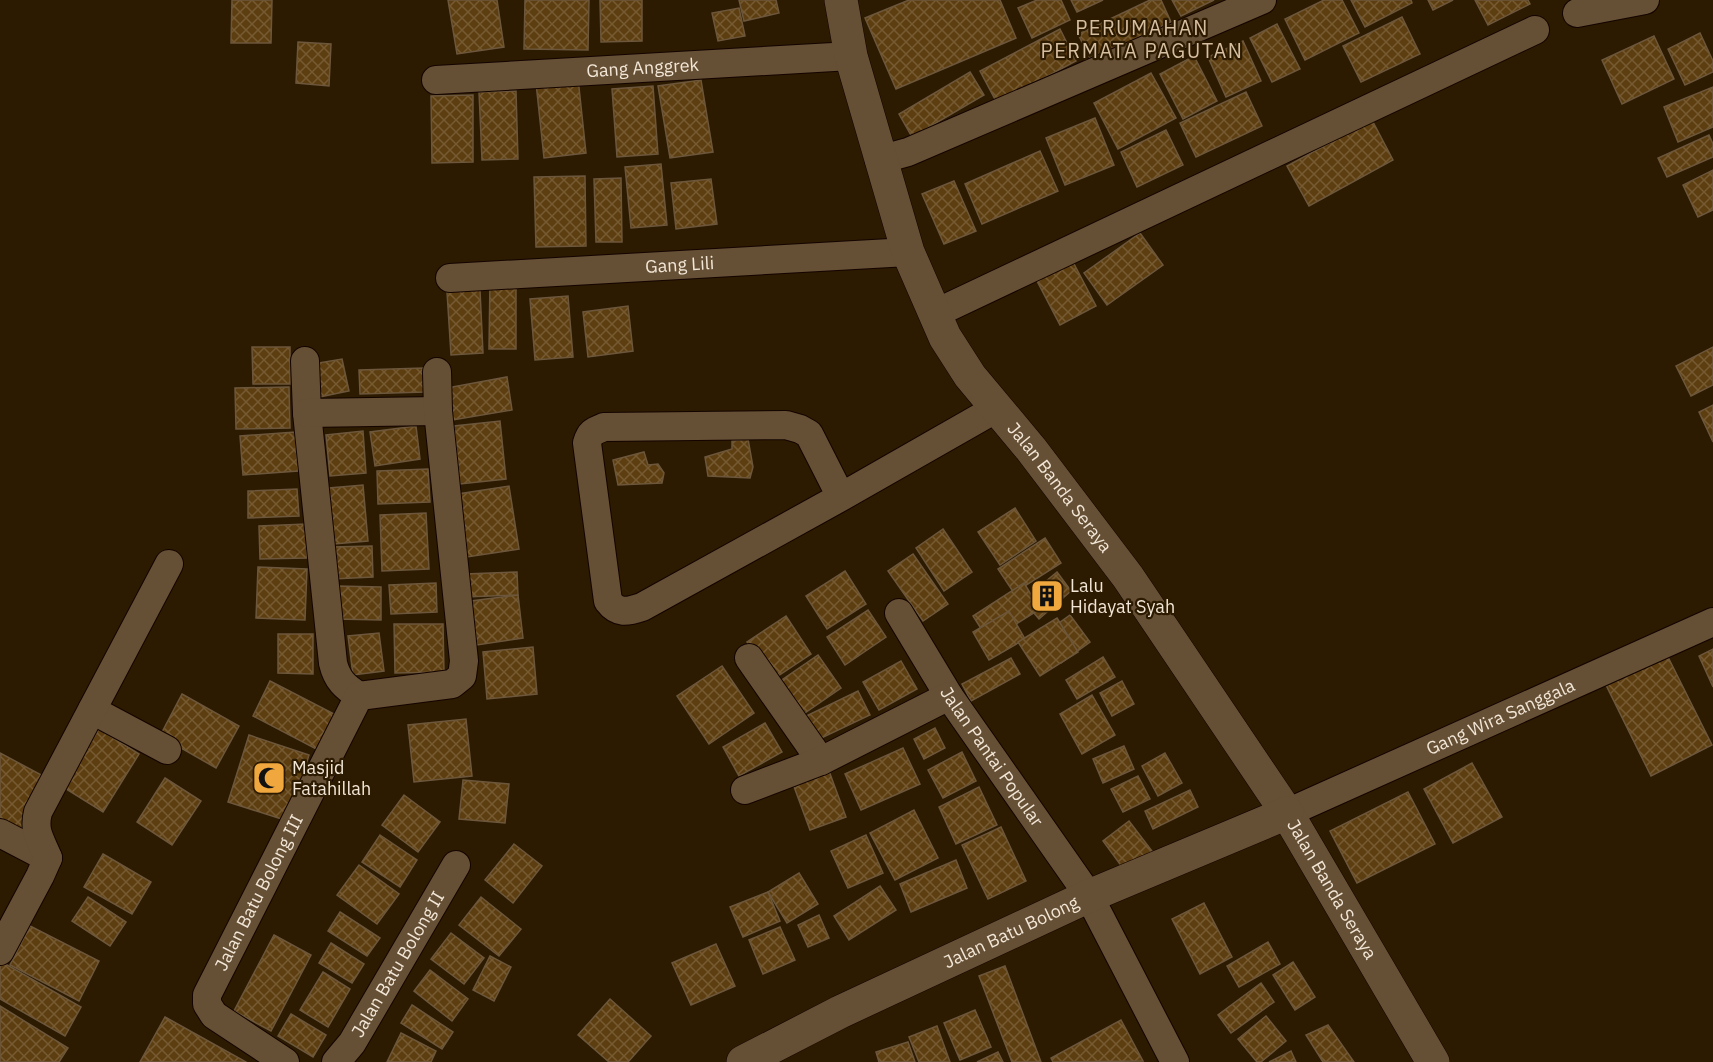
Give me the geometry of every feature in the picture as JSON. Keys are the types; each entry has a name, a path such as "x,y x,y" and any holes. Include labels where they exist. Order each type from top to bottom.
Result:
{"street":[{"name":"Jalan Banda Seraya","path":"841,0 851,56 879,160 908,252 945,337 970,376 1128,577 1287,813 1433,1062"},
{"path":"879,160 908,152 1262,0"},
{"path":"1577,13 1645,0"},
{"path":"934,314 1535,30"},
{"name":"Gang Anggrek","path":"436,80 851,56"},
{"name":"Gang Lili","path":"450,278 908,252"},
{"path":"305,361 307,413 333,663 339,680 359,696 452,684 462,676 464,661 438,411 437,372"},
{"path":"841,497 809,434 786,425 604,427 592,431 587,443 608,601 614,609 627,612 642,607 841,497 997,408"},
{"path":"307,413 438,411"},
{"path":"0,951 48,858 37,835 35,824 38,812 169,564"},
{"name":"Jalan Pantai Popular","path":"899,613 950,696 1089,896 1175,1062"},
{"name":"Gang Wira Sanggala","path":"1287,813 1713,622"},
{"path":"749,658 821,761"},
{"name":"Jalan Batu Bolong III","path":"285,1062 214,1015 207,1004 207,995 359,696"},
{"path":"745,790 821,761 950,696"},
{"path":"92,710 166,750"},
{"name":"Jalan Batu Bolong","path":"751,1060 840,1012 1089,896 1287,813"},
{"path":"0,833 48,858"},
{"name":"Jalan Batu Bolong II","path":"336,1062 352,1043 456,865"}],"building":[{"path":"232,0 272,0 271,43 231,43"},
{"path":"448,0 497,0 504,47 457,54"},
{"path":"525,0 589,0 588,50 524,49"},
{"path":"600,0 642,0 642,41 601,42"},
{"path":"739,0 776,0 779,13 744,21"},
{"path":"909,0 1000,0 1016,38 896,89 865,18"},
{"path":"1037,0 1061,0 1070,20 1032,38 1018,8"},
{"path":"1071,0 1103,0 1077,12"},
{"path":"1150,0 1161,0 1171,22 1091,60 1078,34"},
{"path":"1172,0 1214,0 1181,16"},
{"path":"1324,0 1342,0 1359,33 1305,60 1285,19"},
{"path":"1351,0 1411,0 1412,3 1365,27"},
{"path":"1428,0 1453,0 1433,10"},
{"path":"1475,0 1528,0 1530,4 1488,25"},
{"path":"739,8 745,36 718,41 712,13"},
{"path":"1402,17 1420,54 1361,82 1343,46"},
{"path":"1277,24 1300,69 1272,82 1250,38"},
{"path":"1060,29 1076,61 997,103 980,71"},
{"path":"1700,33 1713,61 1713,72 1685,85 1668,49"},
{"path":"1654,36 1674,79 1622,104 1602,60"},
{"path":"1243,41 1261,81 1226,97 1208,57"},
{"path":"298,42 331,44 329,86 296,83"},
{"path":"1194,56 1217,101 1183,119 1160,74"},
{"path":"970,72 984,95 912,137 899,114"},
{"path":"1151,73 1176,118 1118,149 1094,103"},
{"path":"578,78 586,153 544,158 536,83"},
{"path":"701,80 713,152 670,158 658,86"},
{"path":"653,86 658,154 617,157 612,89"},
{"path":"1713,87 1713,127 1678,142 1664,107"},
{"path":"516,91 518,159 482,160 479,92"},
{"path":"1246,92 1262,126 1196,157 1180,123"},
{"path":"473,95 473,162 432,163 431,96"},
{"path":"1095,118 1114,165 1065,185 1046,138"},
{"path":"1372,120 1393,160 1309,206 1287,166"},
{"path":"1166,130 1183,165 1137,187 1121,152"},
{"path":"1709,135 1713,144 1713,157 1667,177 1658,158"},
{"path":"1040,151 1058,191 982,224 965,184"},
{"path":"661,164 667,225 631,228 625,167"},
{"path":"1713,170 1713,210 1698,217 1683,185"},
{"path":"585,176 586,246 536,247 534,177"},
{"path":"621,178 622,242 596,242 594,179"},
{"path":"711,179 717,224 676,229 671,183"},
{"path":"954,181 976,231 944,244 922,194"},
{"path":"1140,233 1163,265 1107,305 1084,273"},
{"path":"1072,260 1096,306 1060,325 1036,279"},
{"path":"490,279 516,279 516,349 489,349"},
{"path":"480,290 483,353 451,355 447,292"},
{"path":"568,296 573,357 535,360 530,299"},
{"path":"628,306 633,351 588,357 583,312"},
{"path":"252,347 290,347 290,384 253,384"},
{"path":"1713,347 1713,385 1691,396 1676,366"},
{"path":"342,359 349,391 319,397 312,364"},
{"path":"424,368 425,392 360,394 359,370"},
{"path":"507,377 512,410 447,421 441,389"},
{"path":"289,387 290,428 236,429 235,388"},
{"path":"1713,405 1713,442 1699,412"},
{"path":"500,421 506,479 460,484 454,426"},
{"path":"416,426 420,459 375,466 370,432"},
{"path":"363,431 366,473 330,476 326,435"},
{"path":"295,432 298,471 243,475 240,436"},
{"path":"748,439 753,467 750,478 708,476 705,457 732,449 732,441"},
{"path":"644,452 648,465 658,464 664,473 662,483 618,485 613,460"},
{"path":"428,469 430,502 378,504 377,471"},
{"path":"363,485 368,541 334,544 329,488"},
{"path":"509,486 519,549 467,557 458,494"},
{"path":"297,489 299,516 248,518 248,491"},
{"path":"1015,508 1036,541 1000,565 978,532"},
{"path":"426,513 429,569 382,571 380,515"},
{"path":"306,524 307,558 260,559 259,526"},
{"path":"943,529 972,572 944,591 916,548"},
{"path":"1045,538 1061,563 1014,593 998,569"},
{"path":"372,546 373,577 333,579 332,547"},
{"path":"913,554 948,604 923,621 888,571"},
{"path":"258,567 307,569 305,620 256,618"},
{"path":"845,571 866,604 827,629 806,596"},
{"path":"517,572 518,595 465,597 465,574"},
{"name":"Lalu Hidayat Syah","path":"1057,572 1071,591 1039,619 1023,600"},
{"path":"436,583 437,612 391,614 389,585"},
{"path":"1024,583 1040,609 989,641 973,616"},
{"path":"337,586 381,587 381,620 336,619"},
{"path":"518,595 523,638 477,645 471,601"},
{"path":"868,610 886,637 845,665 827,637"},
{"path":"1009,611 1025,639 989,660 973,632"},
{"path":"1070,615 1090,642 1061,663 1041,636"},
{"path":"786,616 811,654 772,680 747,642"},
{"path":"1057,618 1078,652 1040,676 1018,642"},
{"path":"394,624 443,624 444,672 395,673"},
{"path":"379,633 384,671 353,675 348,636"},
{"path":"278,634 313,634 313,674 278,673"},
{"path":"533,647 537,694 487,699 483,652"},
{"path":"1713,649 1713,687 1699,656"},
{"path":"1665,651 1712,745 1651,776 1604,681"},
{"path":"818,655 841,688 799,717 776,684"},
{"path":"1103,657 1115,677 1077,699 1066,680"},
{"path":"1011,658 1020,674 971,701 962,684"},
{"path":"901,661 917,689 879,710 863,682"},
{"path":"722,666 754,713 709,744 677,696"},
{"path":"270,681 340,717 322,752 253,716"},
{"path":"1122,681 1134,704 1112,716 1100,693"},
{"path":"858,691 870,715 815,741 804,717"},
{"path":"182,694 239,726 216,768 160,736"},
{"path":"1092,695 1115,735 1082,754 1060,714"},
{"path":"466,719 472,776 414,782 408,725"},
{"path":"765,723 782,752 739,776 723,747"},
{"path":"935,728 945,748 924,759 914,739"},
{"path":"99,729 139,754 103,812 63,787"},
{"name":"Masjid Fatahillah","path":"249,735 309,755 288,821 228,802"},
{"path":"1124,746 1134,769 1103,783 1093,759"},
{"path":"903,748 920,784 861,810 845,774"},
{"path":"962,752 976,781 943,798 928,770"},
{"path":"0,753 47,778 19,832 0,822"},
{"path":"1165,753 1182,783 1158,796 1142,766"},
{"path":"1472,763 1502,817 1453,843 1424,789"},
{"path":"829,771 846,817 810,830 793,784"},
{"path":"1138,776 1150,799 1123,812 1111,789"},
{"path":"165,778 201,801 172,845 137,822"},
{"path":"463,780 509,784 505,823 459,819"},
{"path":"979,787 997,825 956,844 939,807"},
{"path":"1190,790 1198,807 1153,829 1145,811"},
{"path":"1408,792 1435,844 1357,883 1330,831"},
{"path":"404,795 440,822 418,852 382,825"},
{"path":"914,810 938,858 895,880 870,833"},
{"path":"1129,821 1152,851 1125,871 1103,841"},
{"path":"1001,827 1026,881 988,899 962,845"},
{"path":"380,835 417,860 400,887 362,862"},
{"path":"866,835 883,873 848,888 831,851"},
{"path":"514,844 542,866 513,903 485,880"},
{"path":"103,854 151,882 132,914 84,887"},
{"path":"956,860 967,888 911,912 900,884"},
{"path":"359,865 399,894 377,924 337,895"},
{"path":"799,873 818,904 787,923 768,892"},
{"path":"880,886 896,910 849,940 834,916"},
{"path":"768,892 780,921 743,937 730,907"},
{"path":"88,897 126,922 110,946 72,921"},
{"path":"481,897 521,929 499,956 459,925"},
{"path":"1204,903 1232,957 1200,974 1172,919"},
{"path":"340,912 380,938 367,956 328,931"},
{"path":"819,915 829,938 808,947 798,925"},
{"path":"30,926 99,961 79,1001 10,965"},
{"path":"780,927 795,960 763,974 749,940"},
{"path":"451,933 484,958 464,984 431,959"},
{"path":"274,935 311,955 271,1031 234,1011"},
{"path":"1268,942 1280,964 1239,987 1227,966"},
{"path":"331,943 364,964 352,983 319,963"},
{"path":"716,944 735,986 691,1005 672,963"},
{"path":"490,956 511,967 494,1001 473,990"},
{"path":"0,961 81,1007 65,1036 0,999"},
{"path":"1293,962 1315,997 1295,1010 1273,975"},
{"path":"1005,966 1041,1062 1012,1062 979,976"},
{"path":"430,970 468,999 452,1021 414,991"},
{"path":"323,972 350,989 328,1027 300,1010"},
{"path":"1261,983 1274,1002 1231,1033 1218,1015"},
{"path":"610,999 651,1036 628,1062 609,1062 578,1035"},
{"path":"412,1005 453,1032 442,1049 401,1023"},
{"path":"0,1006 68,1048 59,1062 0,1062"},
{"path":"975,1010 991,1047 960,1060 944,1023"},
{"path":"291,1014 326,1035 313,1057 278,1036"},
{"path":"1266,1016 1286,1041 1261,1062 1257,1062 1238,1039"},
{"path":"165,1017 246,1062 140,1062"},
{"path":"1121,1020 1143,1061 1053,1062 1051,1058"},
{"path":"1328,1025 1354,1062 1323,1062 1306,1035"},
{"path":"937,1026 950,1062 919,1062 909,1037"},
{"path":"401,1033 436,1051 431,1062 387,1062"},
{"path":"908,1042 915,1062 879,1062 876,1052"},
{"path":"1291,1051 1296,1062 1269,1062"},
{"path":"998,1052 1003,1062 977,1062"}],"place":[{"name":"Lalu Hidayat Syah","path":"1047,596"},
{"name":"Masjid Fatahillah","path":"269,778"}],"district":[{"name":"PERUMAHAN PERMATA PAGUTAN","path":"1142,40"}]}
